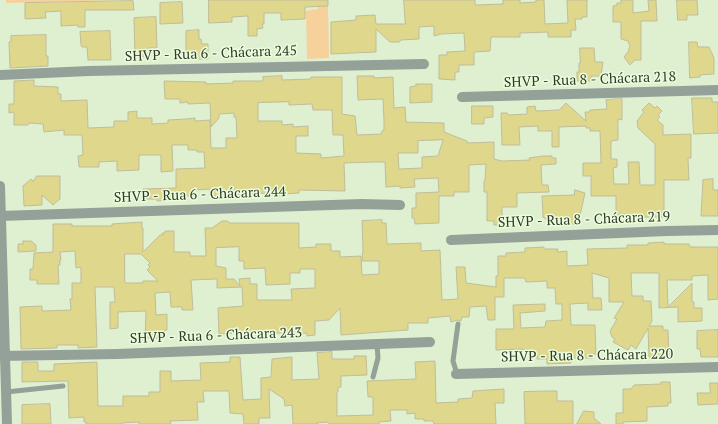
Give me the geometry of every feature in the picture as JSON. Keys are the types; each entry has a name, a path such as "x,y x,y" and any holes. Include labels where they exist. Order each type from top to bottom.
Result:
{"street":[{"name":"SHVP - Rua 6 - Chácara 245","path":"0,75 89,71 424,64"},
{"name":"SHVP - Rua 8 - Chácara 218","path":"462,97 718,90"},
{"path":"0,186 2,355 6,392 7,424"},
{"name":"SHVP - Rua 6 - Chácara 244","path":"0,216 362,204 400,205"},
{"name":"SHVP - Rua 8 - Chácara 219","path":"451,240 718,230"},
{"name":"SHVP - Rua 6 - Chácara 243","path":"2,355 117,354 430,342"},
{"name":"SHVP - Rua 8 - Chácara 220","path":"457,374 718,367"}],"lane":[{"path":"457,374 453,361 458,324"},
{"path":"372,377 378,358 378,345"},
{"path":"6,392 63,386"}],"shaded area":[{"path":"6,0 118,0 6,3"},
{"path":"328,6 329,58 307,59 306,11 318,9 318,7"}],"building":[{"path":"209,0 328,0 328,6 305,7 305,19 281,20 281,13 264,13 264,24 262,24 263,28 257,29 257,36 248,36 248,16 232,17 232,22 209,23"},
{"path":"404,0 475,0 475,5 503,4 503,0 520,0 520,3 544,0 545,24 568,23 567,0 587,0 587,17 575,19 576,30 571,30 571,37 548,37 548,32 520,33 520,37 491,37 490,51 474,52 474,65 459,65 459,72 455,72 455,80 439,79 439,55 447,55 447,52 465,51 464,33 441,34 434,36 434,26 419,27 419,39 401,40 399,42 390,42 376,29 376,52 331,54 331,22 356,20 356,16 375,15 376,24 405,24"},
{"path":"621,0 633,0 633,13 649,11 648,0 656,0 657,21 641,21 641,60 635,60 630,65 624,57 630,46 628,41 621,39 621,22 613,22 613,6 617,5 617,3 621,3"},
{"path":"677,0 697,0 698,15 687,15 687,20 678,20"},
{"path":"133,1 134,10 85,10 85,27 78,27 78,25 61,26 61,11 45,12 46,18 25,19 25,3"},
{"path":"182,2 183,23 160,24 160,3"},
{"path":"156,17 157,48 148,48 149,54 146,54 146,56 135,57 134,18"},
{"path":"199,30 199,39 201,39 202,44 208,44 208,59 184,59 184,52 186,52 186,31"},
{"path":"110,31 111,60 88,60 87,47 82,47 81,45 80,32"},
{"path":"46,35 46,56 48,56 48,66 10,68 9,42 11,42 11,36"},
{"path":"689,42 697,42 698,47 709,47 714,58 714,74 700,75 700,77 690,78"},
{"path":"580,48 594,48 595,62 603,62 601,76 591,76 591,81 577,81 577,72 579,72 580,63"},
{"path":"282,76 282,80 311,79 311,77 342,77 342,114 355,116 357,135 381,134 384,130 384,121 383,99 358,100 357,76 374,76 374,78 393,77 394,108 405,107 406,122 444,123 444,132 467,141 467,143 494,142 494,159 502,161 530,160 529,158 543,156 552,156 552,158 556,158 556,164 541,165 542,185 548,185 549,192 517,193 517,207 502,207 502,225 494,225 494,221 487,221 487,192 484,192 486,164 469,165 469,192 454,192 454,196 439,196 439,223 415,224 414,218 412,218 412,208 416,208 416,193 439,192 438,178 414,179 415,187 386,187 385,162 375,162 344,163 345,191 299,190 299,193 283,194 283,196 268,195 268,193 210,196 210,189 194,190 194,196 172,196 172,200 157,201 157,199 143,199 143,189 176,188 176,169 205,168 204,152 188,150 188,145 172,145 173,171 161,172 161,155 139,155 139,170 117,171 117,161 99,162 99,167 79,167 78,156 83,155 82,135 64,135 64,130 44,132 43,124 29,123 28,125 14,125 14,112 9,113 9,104 14,104 14,81 34,80 34,86 58,87 58,94 61,94 61,101 87,100 88,128 114,127 114,121 128,121 128,112 137,111 137,118 152,118 152,124 168,123 168,120 195,118 195,121 210,120 211,148 226,148 226,138 237,138 236,117 234,117 234,113 219,114 219,118 211,127 210,103 188,104 188,102 180,103 180,99 165,99 164,81 206,82 206,84 233,83 233,81 263,81 263,77","holes":["289,102 289,105 312,104 313,110 332,110 333,135 343,135 344,156 321,158 321,154 296,153 296,136 308,136 308,126 293,127 293,124 282,125 282,121 258,121 258,103","443,140 438,156 422,157 422,168 399,169 398,153 418,153 418,141"]},
{"path":"416,84 432,84 432,102 410,103 410,87 416,86"},
{"path":"692,98 712,98 712,102 718,102 718,133 694,134"},
{"path":"622,99 622,120 618,119 618,140 611,141 611,159 617,159 617,167 613,168 614,184 629,184 628,162 639,162 640,185 655,185 655,144 638,128 637,121 644,112 642,110 649,103 655,108 657,106 662,111 658,115 660,117 657,120 663,125 663,135 691,134 691,158 688,158 689,180 664,180 664,217 631,217 631,215 616,215 616,196 591,196 591,176 583,176 583,163 601,163 600,131 590,131 590,128 586,128 586,126 559,127 559,147 552,147 552,131 538,131 538,126 519,127 520,145 502,145 501,113 507,113 509,115 527,114 527,107 535,106 536,111 559,110 566,103 586,121 585,112 590,112 590,110 607,109 606,100"},
{"path":"472,106 493,106 493,117 484,118 484,124 472,124"},
{"path":"37,176 60,176 60,199 53,205 42,195 42,205 24,206 23,186 31,179 33,181"},
{"path":"713,179 713,190 718,190 718,216 701,216 703,180"},
{"path":"575,190 585,193 578,225 568,223 569,219 547,220 543,217 542,196 574,195"},
{"path":"382,220 382,223 386,223 387,244 421,243 421,251 440,250 442,300 458,299 456,267 465,267 466,283 496,287 496,276 498,276 498,256 506,256 506,253 525,252 525,248 544,247 544,249 558,249 557,252 567,251 567,266 588,265 587,249 627,248 627,245 648,245 648,243 664,242 664,244 689,244 690,247 718,247 718,299 708,300 708,275 692,276 692,280 667,280 668,307 692,283 692,302 694,302 694,308 702,308 702,321 678,322 678,307 659,308 659,273 631,273 632,296 643,296 643,301 651,301 652,321 649,326 663,326 663,330 668,330 669,356 663,358 649,357 648,328 636,349 631,345 628,350 613,342 615,339 612,337 610,331 617,319 614,318 624,302 609,302 609,278 592,273 593,298 601,298 602,310 588,310 588,303 570,304 571,325 595,325 596,354 593,354 593,358 571,358 571,363 547,364 547,359 537,359 537,356 530,356 522,349 496,350 496,329 514,329 513,305 545,304 545,311 520,313 521,328 545,327 546,321 562,320 562,304 556,304 555,288 547,288 547,281 526,282 525,278 504,278 504,297 495,297 495,320 488,320 486,306 470,307 469,317 462,317 461,321 458,320 451,322 450,316 428,318 428,323 408,323 408,330 341,335 340,308 329,320 315,321 315,335 307,336 307,333 292,334 292,332 255,335 254,332 219,334 218,308 243,306 242,287 217,288 217,279 191,280 193,310 182,310 182,307 171,307 170,292 155,293 156,315 167,314 167,330 165,330 165,338 145,338 146,311 118,312 118,328 110,329 110,302 115,302 114,287 95,287 97,347 78,348 78,345 57,345 57,348 21,349 20,307 42,306 42,311 71,310 70,299 72,299 72,283 81,283 81,267 76,268 75,251 60,252 61,260 60,265 58,265 59,284 37,284 37,280 30,280 30,269 33,269 34,253 53,252 53,224 72,224 72,226 112,226 112,224 142,222 143,252 160,235 163,235 162,233 165,233 165,231 174,231 174,252 190,252 190,256 206,256 205,228 212,228 222,221 227,221 230,223 299,223 299,248 316,247 316,244 331,244 331,251 340,251 340,257 361,256 362,275 379,274 379,261 362,261 362,221","holes":["239,247 239,261 244,261 244,269 265,268 266,285 290,284 290,273 300,273 300,269 315,269 315,288 291,289 292,300 257,300 257,284 250,284 250,278 239,279 240,286 234,279 226,279 226,268 216,266 216,248","125,254 141,254 150,263 148,265 150,267 147,270 158,281 126,283"]},
{"path":"23,241 31,241 36,245 36,251 18,252 18,244 23,244"},
{"path":"718,330 718,357 701,357 700,349 697,349 697,331"},
{"path":"332,352 332,359 354,359 354,356 366,356 367,375 341,376 341,387 338,387 337,392 337,416 373,415 373,397 368,397 367,381 416,379 415,362 435,361 436,403 458,402 458,399 472,398 473,391 504,389 504,403 495,403 496,424 434,424 433,421 415,419 415,413 407,414 407,410 390,410 391,421 379,422 379,424 329,424 327,422 317,423 318,424 293,424 292,405 285,406 284,399 269,389 270,418 259,418 259,424 244,424 243,414 230,413 229,391 203,391 204,402 197,402 198,420 170,421 171,424 139,424 139,422 122,424 86,424 86,422 84,422 84,417 69,418 68,381 22,382 22,362 38,362 38,371 54,371 54,364 97,362 98,406 123,406 123,396 149,396 149,392 160,392 160,371 171,371 171,381 201,380 200,363 230,362 230,357 240,357 243,400 261,399 261,378 271,377 272,359 292,357 292,380 319,379 317,353"},
{"path":"661,382 670,382 671,403 668,403 668,406 647,407 647,421 623,422 623,424 616,424 616,413 623,413 623,389 631,389 634,385 661,384"},
{"path":"710,383 718,383 718,404 698,405 697,393 710,393"},
{"path":"557,391 557,401 573,401 573,424 525,424 524,392"},
{"path":"50,404 51,424 22,424 22,405"},
{"path":"584,411 594,412 594,418 601,424 577,424"}]}
